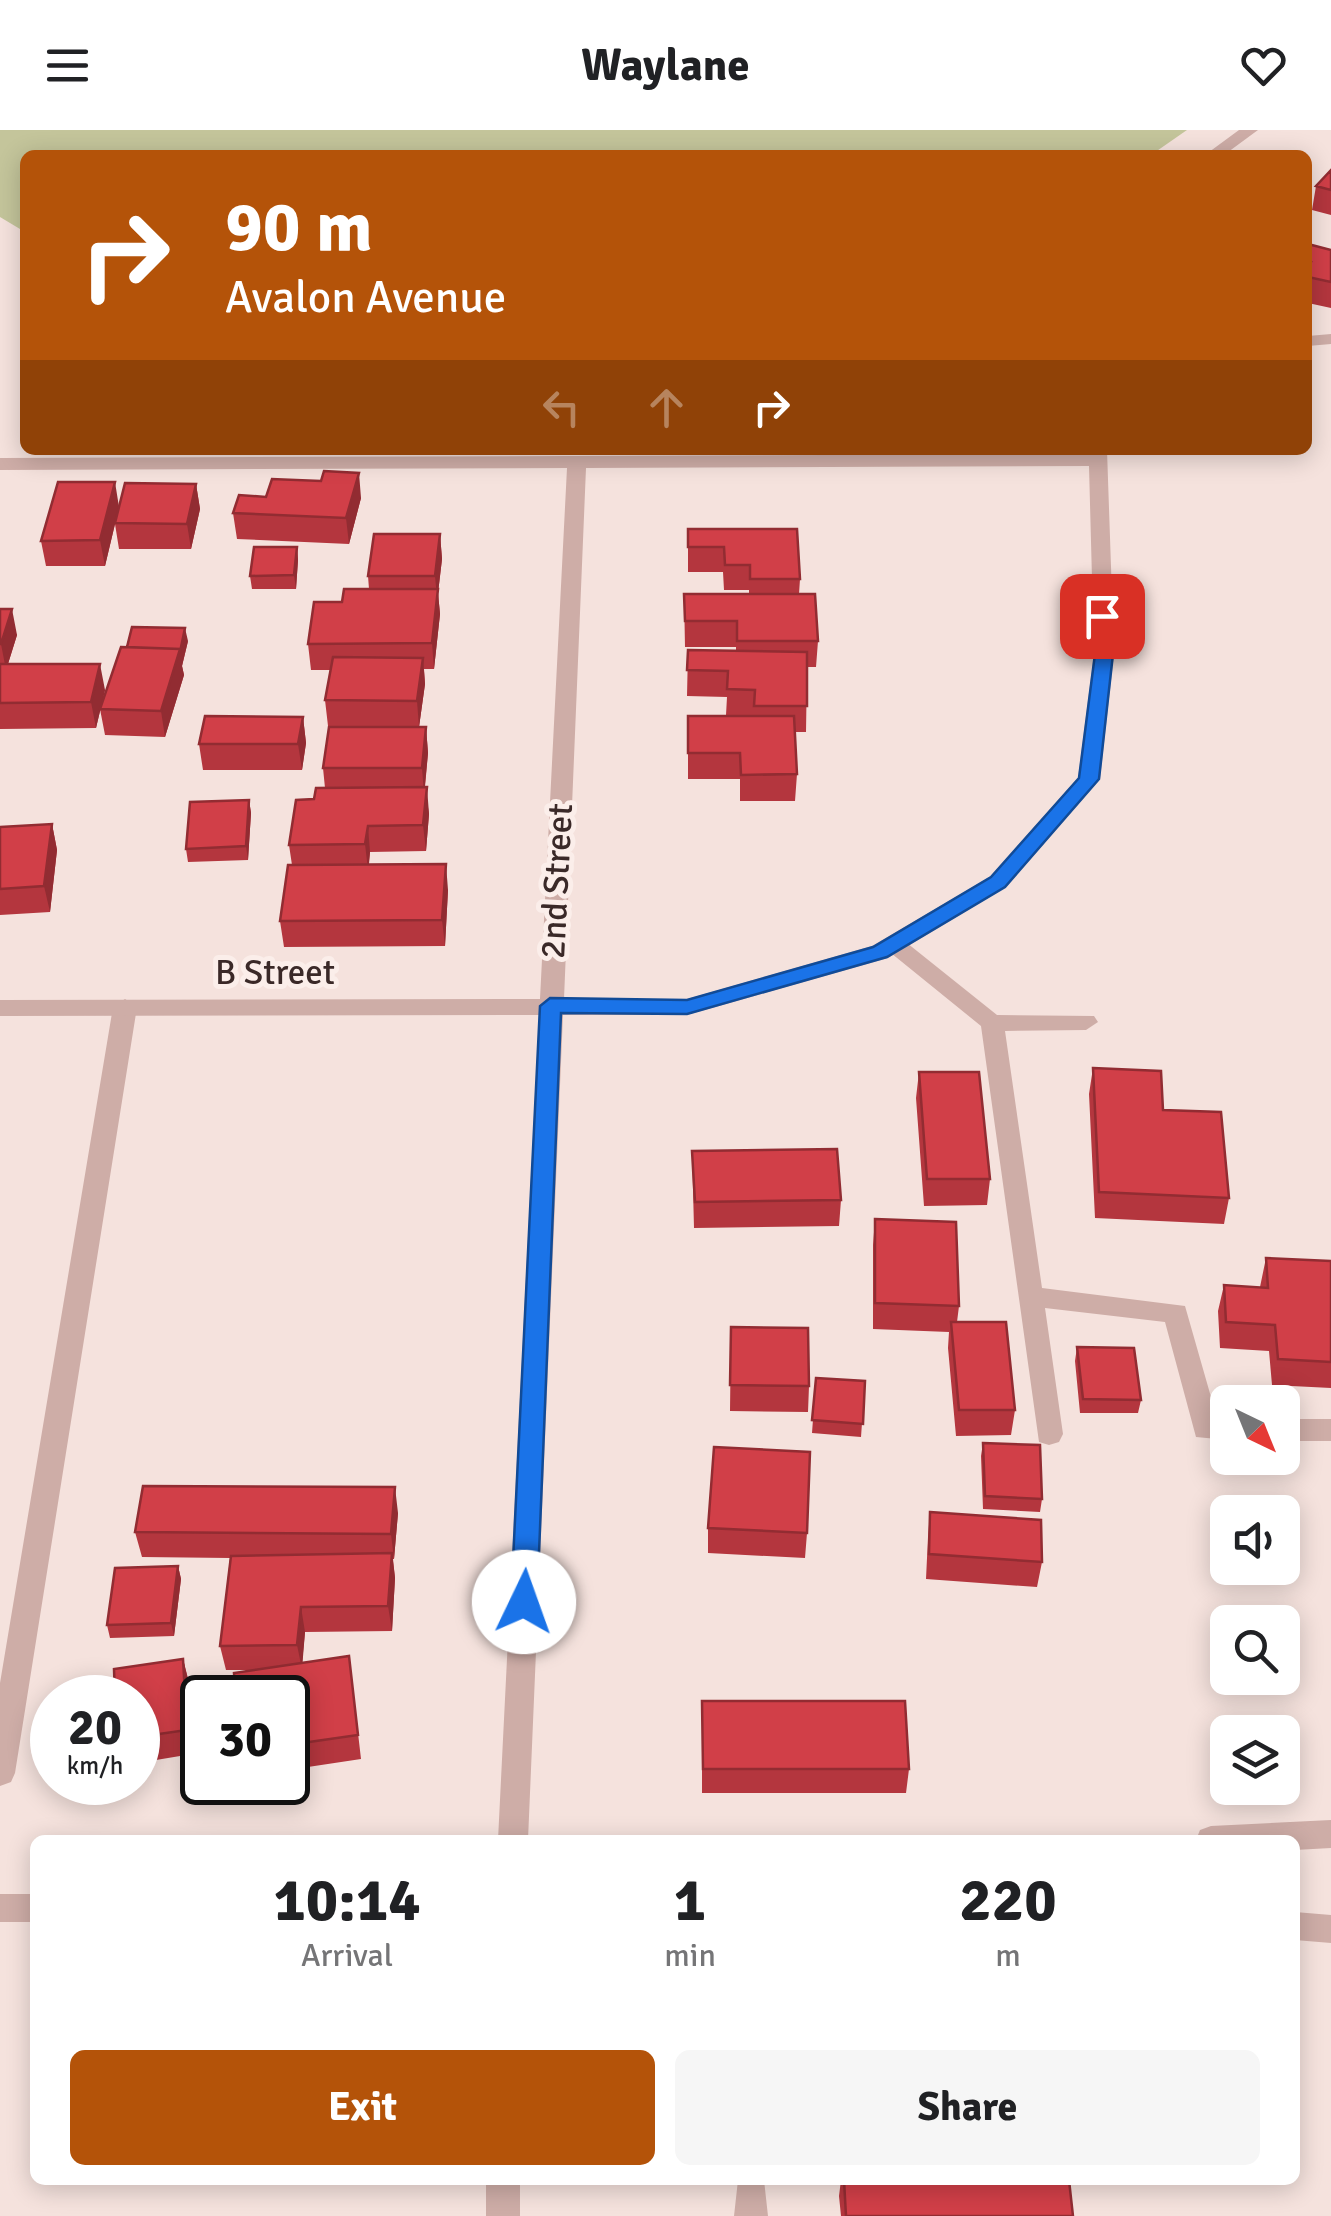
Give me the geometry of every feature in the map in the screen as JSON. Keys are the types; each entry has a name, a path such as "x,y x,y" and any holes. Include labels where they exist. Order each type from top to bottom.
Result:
{"street":[{"path":"1220,150 1250,130"},
{"path":"0,464 1098,455"},
{"name":"B Street","path":"0,1008 687,1007 880,952 998,882 1089,779 1104,654 1098,455"},
{"name":"2nd Street","path":"514,1835 577,462"},
{"path":"894,944 992,1023 1086,1022"},
{"path":"0,1773 125,1007"},
{"path":"992,1023 1050,1434"},
{"path":"1032,1296 1176,1314 1206,1429 1210,1429"},
{"path":"1300,1430 1331,1430"},
{"path":"1300,1836 1331,1834"},
{"path":"0,1908 30,1908"},
{"path":"1300,1926 1331,1929"},
{"path":"502,2216 504,2185"}],"green space":[{"path":"0,130 1187,130 1158,150 20,150 20,229 0,217"}],"building":[{"path":"1331,170 1331,190 1316,186"},
{"path":"1312,245 1331,250 1331,282 1312,278"},
{"path":"324,471 359,473 346,518 233,513 239,495 266,497 272,479 321,481"},
{"path":"58,482 115,482 100,540 41,541"},
{"path":"125,483 196,484 187,524 115,523"},
{"path":"688,529 797,529 800,579 750,579 750,565 725,565 724,547 688,547"},
{"path":"374,534 440,534 435,576 368,576"},
{"path":"254,547 297,547 294,575 250,576"},
{"path":"344,589 438,589 432,643 308,644 314,602 342,602"},
{"path":"684,594 815,594 818,641 737,641 737,621 685,621"},
{"path":"0,609 12,609 1,644 0,644"},
{"path":"132,627 185,628 180,652 127,647"},
{"path":"121,647 180,649 161,711 100,709"},
{"path":"688,650 807,652 807,706 754,706 755,690 727,689 728,671 687,670"},
{"path":"333,657 423,658 417,701 325,700"},
{"path":"0,664 100,664 91,702 0,703"},
{"path":"205,716 303,717 298,744 199,744"},
{"path":"688,716 794,716 797,774 741,775 740,753 688,753"},
{"path":"329,727 426,727 422,768 323,768"},
{"path":"427,787 423,825 368,826 365,844 289,845 296,800 314,799 316,788"},
{"path":"249,800 246,846 186,849 190,802"},
{"path":"52,824 44,886 0,889 0,827"},
{"path":"446,864 442,920 280,921 288,865"},
{"path":"1093,1068 1161,1071 1163,1110 1221,1112 1229,1198 1099,1192"},
{"path":"919,1072 979,1072 990,1179 927,1179"},
{"path":"837,1149 841,1200 695,1202 692,1151"},
{"path":"875,1219 956,1222 959,1306 875,1303"},
{"path":"1266,1258 1331,1261 1331,1362 1278,1359 1275,1325 1226,1322 1224,1285 1268,1288"},
{"path":"951,1322 1006,1322 1015,1410 959,1410"},
{"path":"731,1327 808,1328 809,1386 730,1385"},
{"path":"1077,1347 1134,1348 1141,1400 1083,1399"},
{"path":"816,1378 865,1381 863,1424 812,1420"},
{"path":"983,1443 1040,1445 1042,1499 985,1496"},
{"path":"714,1447 810,1452 807,1533 708,1528"},
{"path":"143,1486 395,1487 391,1534 135,1532"},
{"path":"930,1512 1041,1520 1042,1562 929,1554"},
{"path":"392,1553 388,1606 301,1607 297,1645 220,1646 231,1556"},
{"path":"178,1566 171,1623 107,1625 115,1568"},
{"path":"349,1656 358,1735 310,1742 310,1675 234,1673"},
{"path":"183,1659 180,1731 160,1734 160,1675 114,1675 114,1669"},
{"path":"702,1701 905,1701 909,1769 703,1769"},
{"path":"844,2185 1070,2185 1073,2216 846,2216"}],"route":[{"path":"524,1602 550,1006 687,1007 880,952 998,882 1089,779 1104,654 1102,616"}]}
